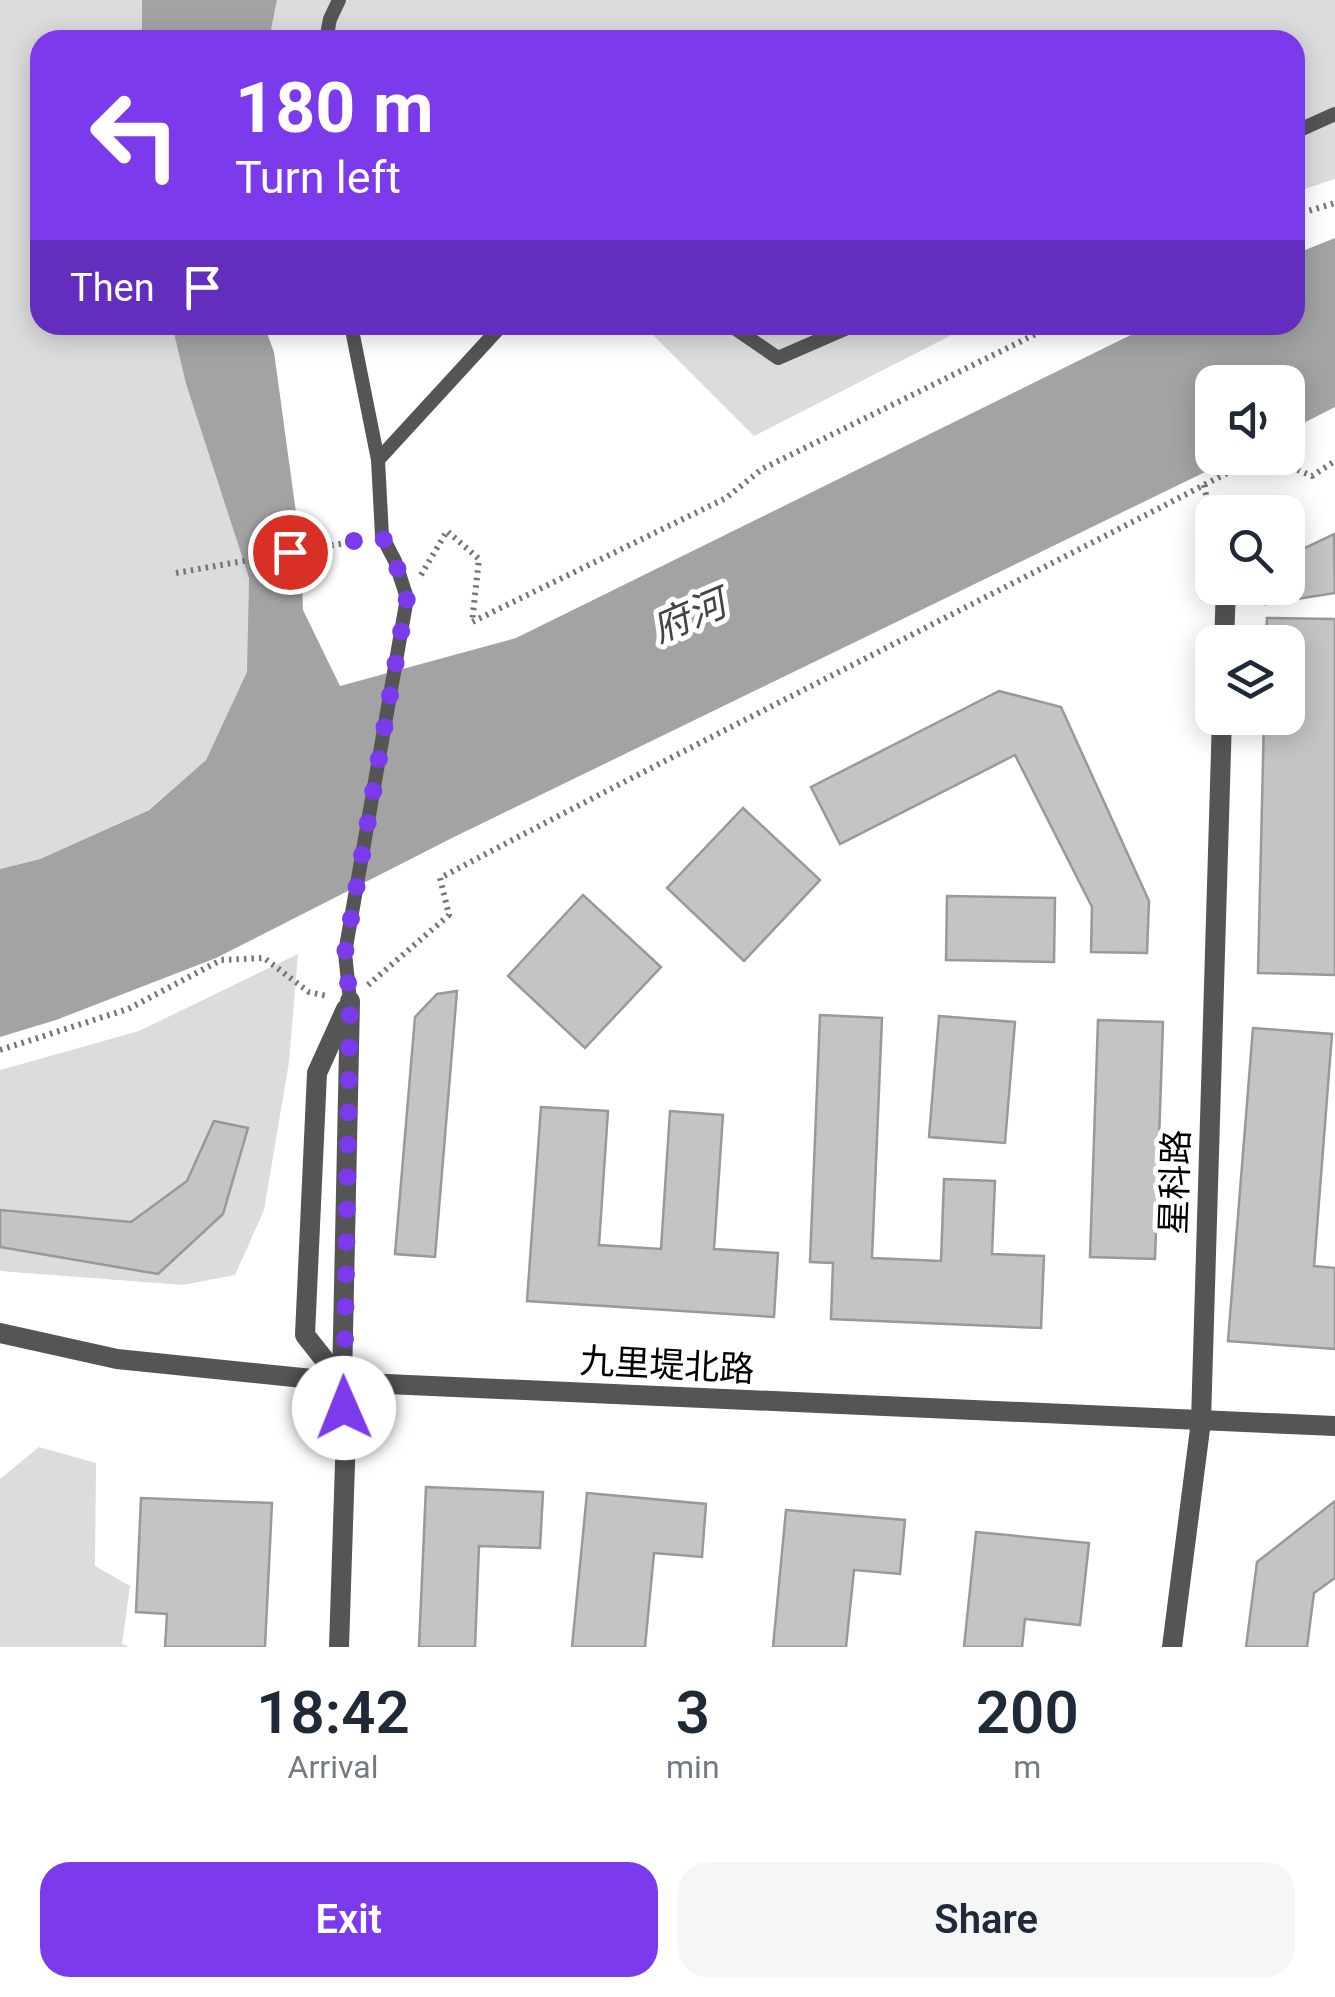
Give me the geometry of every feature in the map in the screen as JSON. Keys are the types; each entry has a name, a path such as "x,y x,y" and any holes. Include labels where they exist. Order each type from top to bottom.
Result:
{"street":[{"name":"星科路","path":"1172,1647 1201,1422 1221,735"},
{"path":"342,1382 305,1336 317,1073 350,1001"},
{"path":"339,1647 346,1434 342,1382 350,1001"},
{"name":"九里堤北路","path":"0,1333 117,1358 342,1382 1335,1426"}],"lane":[{"path":"328,30 339,0"},
{"path":"1305,128 1335,114"},
{"path":"350,1001 345,953 407,598 382,536 378,460 353,335"},
{"path":"378,460 493,335"},
{"path":"745,335 778,358 831,335"}],"path":[{"path":"1305,212 1335,203"},
{"path":"407,598 448,530 479,559 472,622 726,498 762,469 1034,335"},
{"path":"1305,473 1312,476 1335,461"},
{"path":"0,1050 128,1010 221,960 264,958 310,992 350,1001 449,915 440,878 1223,475"},
{"path":"1204,485 1206,495"},
{"path":"176,573 382,536"}],"shaded area":[{"path":"0,0 142,0 142,30 30,30 30,335 174,335 186,384 249,578 248,672 206,760 148,810 40,859 0,869"},
{"path":"277,0 1335,0 1335,179 1305,189 1305,30 271,30"},
{"path":"653,335 951,335 754,436"},
{"path":"298,954 289,1062 264,1210 235,1275 183,1285 0,1271 0,1070 139,1031"},
{"path":"39,1447 96,1463 95,1566 130,1586 122,1644 129,1647 0,1647 0,1479"}],"water":[{"path":"142,0 277,0 271,30 142,30"},
{"name":"府河","path":"1335,238 1335,407 1305,422 1305,365 1195,365 1195,475 1199,475 454,837 216,958 56,1020 0,1037 0,869 40,859 149,810 206,760 247,672 249,578 186,384 174,335 268,335 274,352 301,549 303,610 340,686 516,638 1131,335 1305,335 1305,250"}],"building":[{"path":"1334,534 1335,593 1305,598 1305,548"},
{"path":"1267,618 1335,619 1335,975 1258,973 1264,735 1305,735 1305,625 1267,625"},
{"path":"999,691 1061,707 1149,901 1147,953 1091,952 1092,907 1015,755 840,844 811,787"},
{"path":"743,808 820,880 744,961 667,888"},
{"path":"583,895 661,967 585,1048 508,976"},
{"path":"947,896 1055,898 1054,962 946,960"},
{"path":"457,991 435,1257 395,1254 415,1017 437,994"},
{"path":"820,1015 882,1018 872,1258 941,1261 944,1179 995,1181 992,1254 1044,1256 1041,1328 831,1319 833,1263 810,1262"},
{"path":"939,1016 1015,1022 1005,1143 929,1137"},
{"path":"1098,1020 1163,1022 1155,1259 1090,1257"},
{"path":"1253,1028 1332,1034 1314,1266 1335,1268 1335,1349 1228,1341"},
{"path":"541,1107 608,1111 599,1245 661,1249 670,1111 723,1115 714,1249 778,1253 774,1317 527,1301"},
{"path":"214,1121 248,1128 223,1214 158,1274 0,1247 0,1210 131,1222 187,1181"},
{"path":"426,1487 543,1492 540,1548 479,1546 475,1647 419,1647"},
{"path":"587,1493 706,1504 702,1557 654,1553 645,1647 572,1647"},
{"path":"141,1498 272,1503 265,1647 165,1647 167,1614 136,1612"},
{"path":"1335,1501 1335,1578 1314,1593 1307,1647 1246,1647 1257,1562"},
{"path":"786,1510 905,1520 900,1574 854,1570 846,1647 773,1647"},
{"path":"976,1532 1089,1543 1080,1625 1025,1619 1022,1647 964,1647"}],"route":[{"path":"290,552 382,536 407,598 345,953 350,1001 344,1408"}]}
